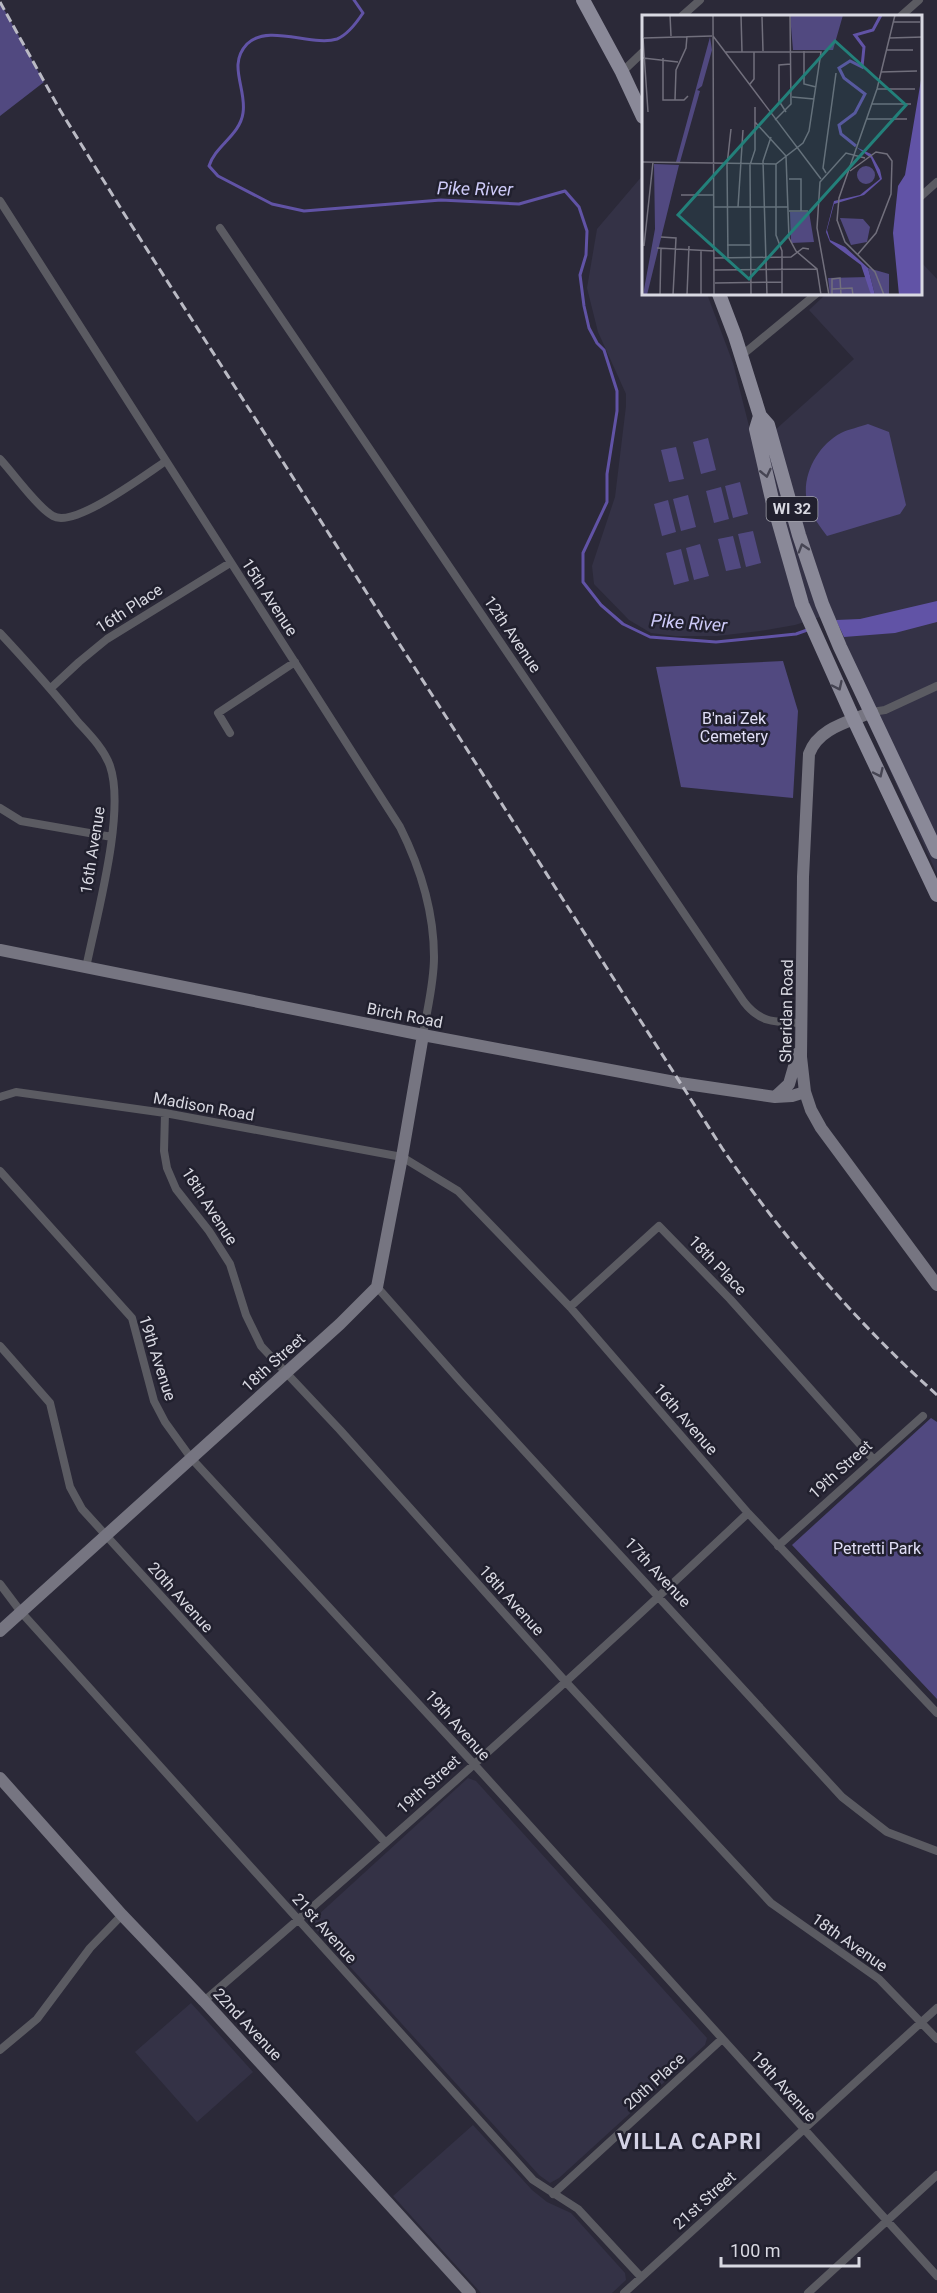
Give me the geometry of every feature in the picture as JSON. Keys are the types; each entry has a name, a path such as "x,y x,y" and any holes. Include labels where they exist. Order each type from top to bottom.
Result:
{"main road":[{"path":"583,0 642,115"},
{"name":"WI 32","path":"719,296 760,416 768,425 801,544 822,604 937,852"},
{"name":"WI 32","path":"760,416 756,429 772,499 802,604 937,895"}],"street":[{"path":"683,15 700,0"},
{"path":"902,15 919,0"},
{"path":"622,72 642,53"},
{"path":"922,196 937,182"},
{"name":"15th Avenue","path":"0,201 392,814 409,846 424,891 434,955 423,1035"},
{"name":"12th Avenue","path":"220,228 744,1002 754,1014 764,1020 802,1023"},
{"path":"741,356 814,296"},
{"path":"0,459 54,517 62,519 87,512 166,461"},
{"name":"16th Place","path":"51,688 107,639 230,563"},
{"name":"16th Avenue","path":"0,633 51,688 98,745 109,764 115,785 112,837 86,968"},
{"path":"230,733 218,713 295,662"},
{"path":"872,712 885,710 937,686"},
{"name":"Sheridan Road","path":"872,712 824,733 812,745 809,754 803,880 801,1046 805,1092 821,1128 937,1285"},
{"path":"0,808 21,821 112,837"},
{"name":"Birch Road","path":"0,950 423,1035 680,1083 775,1097 792,1096 805,1092"},
{"path":"377,1287 423,1035"},
{"path":"775,1097 789,1084 801,1046"},
{"name":"Madison Road","path":"0,1096 16,1092 165,1113 402,1157"},
{"name":"18th Avenue","path":"165,1113 164,1151 167,1168 176,1189 209,1231 230,1264 246,1315 261,1346 565,1681 771,1903 879,1979 937,2039"},
{"name":"16th Avenue","path":"402,1157 458,1191 570,1307 748,1513 937,1713"},
{"name":"19th Avenue","path":"0,1171 132,1318 154,1401 165,1422 191,1458 473,1763 937,2276"},
{"name":"18th Place","path":"570,1307 658,1226 730,1299 873,1459"},
{"name":"18th Street","path":"0,1631 377,1287"},
{"name":"17th Avenue","path":"377,1287 461,1382 660,1596 842,1797 887,1832 937,1851"},
{"name":"20th Avenue","path":"0,1346 50,1403 70,1487 82,1509 385,1842"},
{"name":"19th Street","path":"778,1546 923,1416"},
{"name":"19th Street","path":"204,2001 298,1921 660,1596 748,1513"},
{"name":"21st Avenue","path":"0,1584 21,1612 533,2180 570,2204 589,2220 641,2277"},
{"name":"22nd Avenue","path":"0,1778 122,1915 204,2001 470,2293"},
{"path":"0,2050 37,2019 90,1948 122,1915"},
{"name":"21st Street","path":"624,2293 937,2008"},
{"name":"20th Place","path":"553,2193 722,2039"},
{"path":"808,2293 937,2175"}],"shaded area":[{"path":"642,176 642,296 708,296 733,363 750,430 774,431 854,359 809,310 824,296 922,296 922,263 937,279 937,874 820,617 795,625 717,636 675,636 651,633 629,620 594,584 592,566 615,497 626,406 626,394 598,332 587,288 597,229"},
{"path":"937,601 937,622 895,633 844,637 836,620 860,619"},
{"path":"468,1778 476,1781 707,2038 705,2045 559,2178 550,2183 539,2175 314,1927 313,1923 317,1916"},
{"path":"191,2003 253,2072 197,2122 135,2052"},
{"path":"473,2125 532,2190 547,2202 571,2213 625,2273 626,2280 612,2293 481,2293 393,2196"}],"green space":[{"path":"0,2 44,82 0,116"},
{"path":"868,424 889,432 906,505 900,514 827,536 808,506 806,486 811,467 820,451 833,438"},
{"path":"708,438 716,470 701,474 693,442"},
{"path":"676,447 684,479 669,482 661,450"},
{"path":"740,482 748,514 733,518 725,486"},
{"path":"721,487 729,519 714,523 706,491"},
{"path":"688,495 696,527 681,531 673,499"},
{"path":"668,500 676,532 662,536 654,504"},
{"path":"753,531 761,563 746,567 738,534"},
{"path":"733,536 741,568 726,571 718,539"},
{"path":"700,544 709,576 694,580 686,548"},
{"path":"681,549 689,581 674,585 666,553"},
{"name":"B'nai Zek Cemetery","path":"783,661 798,711 793,798 681,787 656,667"},
{"name":"Petretti Park","path":"931,1418 937,1422 937,1699 792,1545"}],"waterway":[{"name":"Pike River","path":"354,0 363,13 355,24 337,39 327,41 266,35 247,44 238,60 244,104 241,121 233,134 216,152 209,166 218,176 272,204 304,211 441,200 519,204 565,191 579,207 587,231 586,255 580,275 589,328 597,343 604,350 617,391 617,411 607,474 607,502 583,553 583,582 601,605 623,624 650,637 716,642 796,634 810,629"}],"railway":[{"path":"0,2 60,110 123,212 722,1148 770,1215 822,1278 878,1338 937,1395"}],"district":[{"name":"VILLA CAPRI","path":"690,2141"}]}
